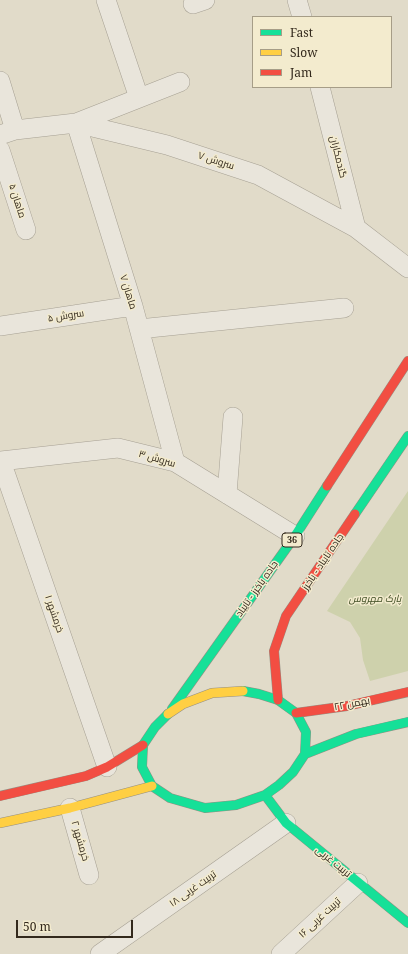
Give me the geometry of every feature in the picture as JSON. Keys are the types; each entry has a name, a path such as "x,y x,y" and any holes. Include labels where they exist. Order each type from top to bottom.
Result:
{"main road":[{"name":"جاده باخرز - تایباد","path":"169,714 295,536 408,361"},
{"name":"جاده تایباد - باخرز","path":"278,700 274,651 286,616 408,436"},
{"path":"0,796 86,776 107,767 143,745 155,727 183,704 212,693 243,691 278,700 296,712 306,732 305,754 293,772 279,785 265,795 236,805 205,808 170,798 152,786 142,767 143,745"},
{"name":"۲۲ بهمن","path":"296,712 347,706 408,692"},
{"path":"305,754 356,734 408,722"},
{"path":"0,823 70,808 152,786"},
{"name":"تربیت غربی","path":"265,795 286,823 408,924"}],"street":[{"path":"106,0 139,98"},
{"path":"297,0 302,16"},
{"path":"0,82 8,132"},
{"path":"76,124 180,82"},
{"name":"گندمکاران","path":"320,88 356,228"},
{"name":"سروش ۷","path":"8,132 76,124 167,145 258,175 356,228 408,268"},
{"name":"ماهان ۷","path":"76,124 133,306 175,462"},
{"name":"ماهان ۵","path":"0,150 26,230"},
{"name":"سروش ۵","path":"0,326 133,306"},
{"path":"139,329 344,308"},
{"path":"227,494 233,417"},
{"name":"سروش ۳","path":"0,461 118,448 175,462 295,536"},
{"name":"خرمشهر ۱","path":"0,461 107,767"},
{"name":"خرمشهر ۲","path":"70,808 89,875"},
{"name":"تربیت غربی ۱۸","path":"100,954 286,823"},
{"name":"تربیت غربی ۱۶","path":"281,954 358,883"}],"green space":[{"name":"پارک مهروس","path":"408,491 408,671 370,681 363,660 360,638 350,622 327,611"}],"traffic: fast":[{"path":"355,514 408,436"},
{"path":"172,709 295,536 327,486"},
{"path":"168,714 155,727 143,745 142,767 152,786 170,798 205,808 236,805 265,795 279,785 293,772 305,754 306,732 296,713 278,700 243,691"},
{"path":"305,754 356,734 408,722"},
{"path":"265,795 286,823 408,923"}],"traffic: slow":[{"path":"168,714 183,704 212,693 243,691"},
{"path":"0,823 70,808 152,786"}],"traffic: jam":[{"path":"327,486 408,361"},
{"path":"278,700 274,651 286,616 355,514"},
{"path":"296,713 347,706 408,692"},
{"path":"0,796 86,776 107,767 143,745"}]}
